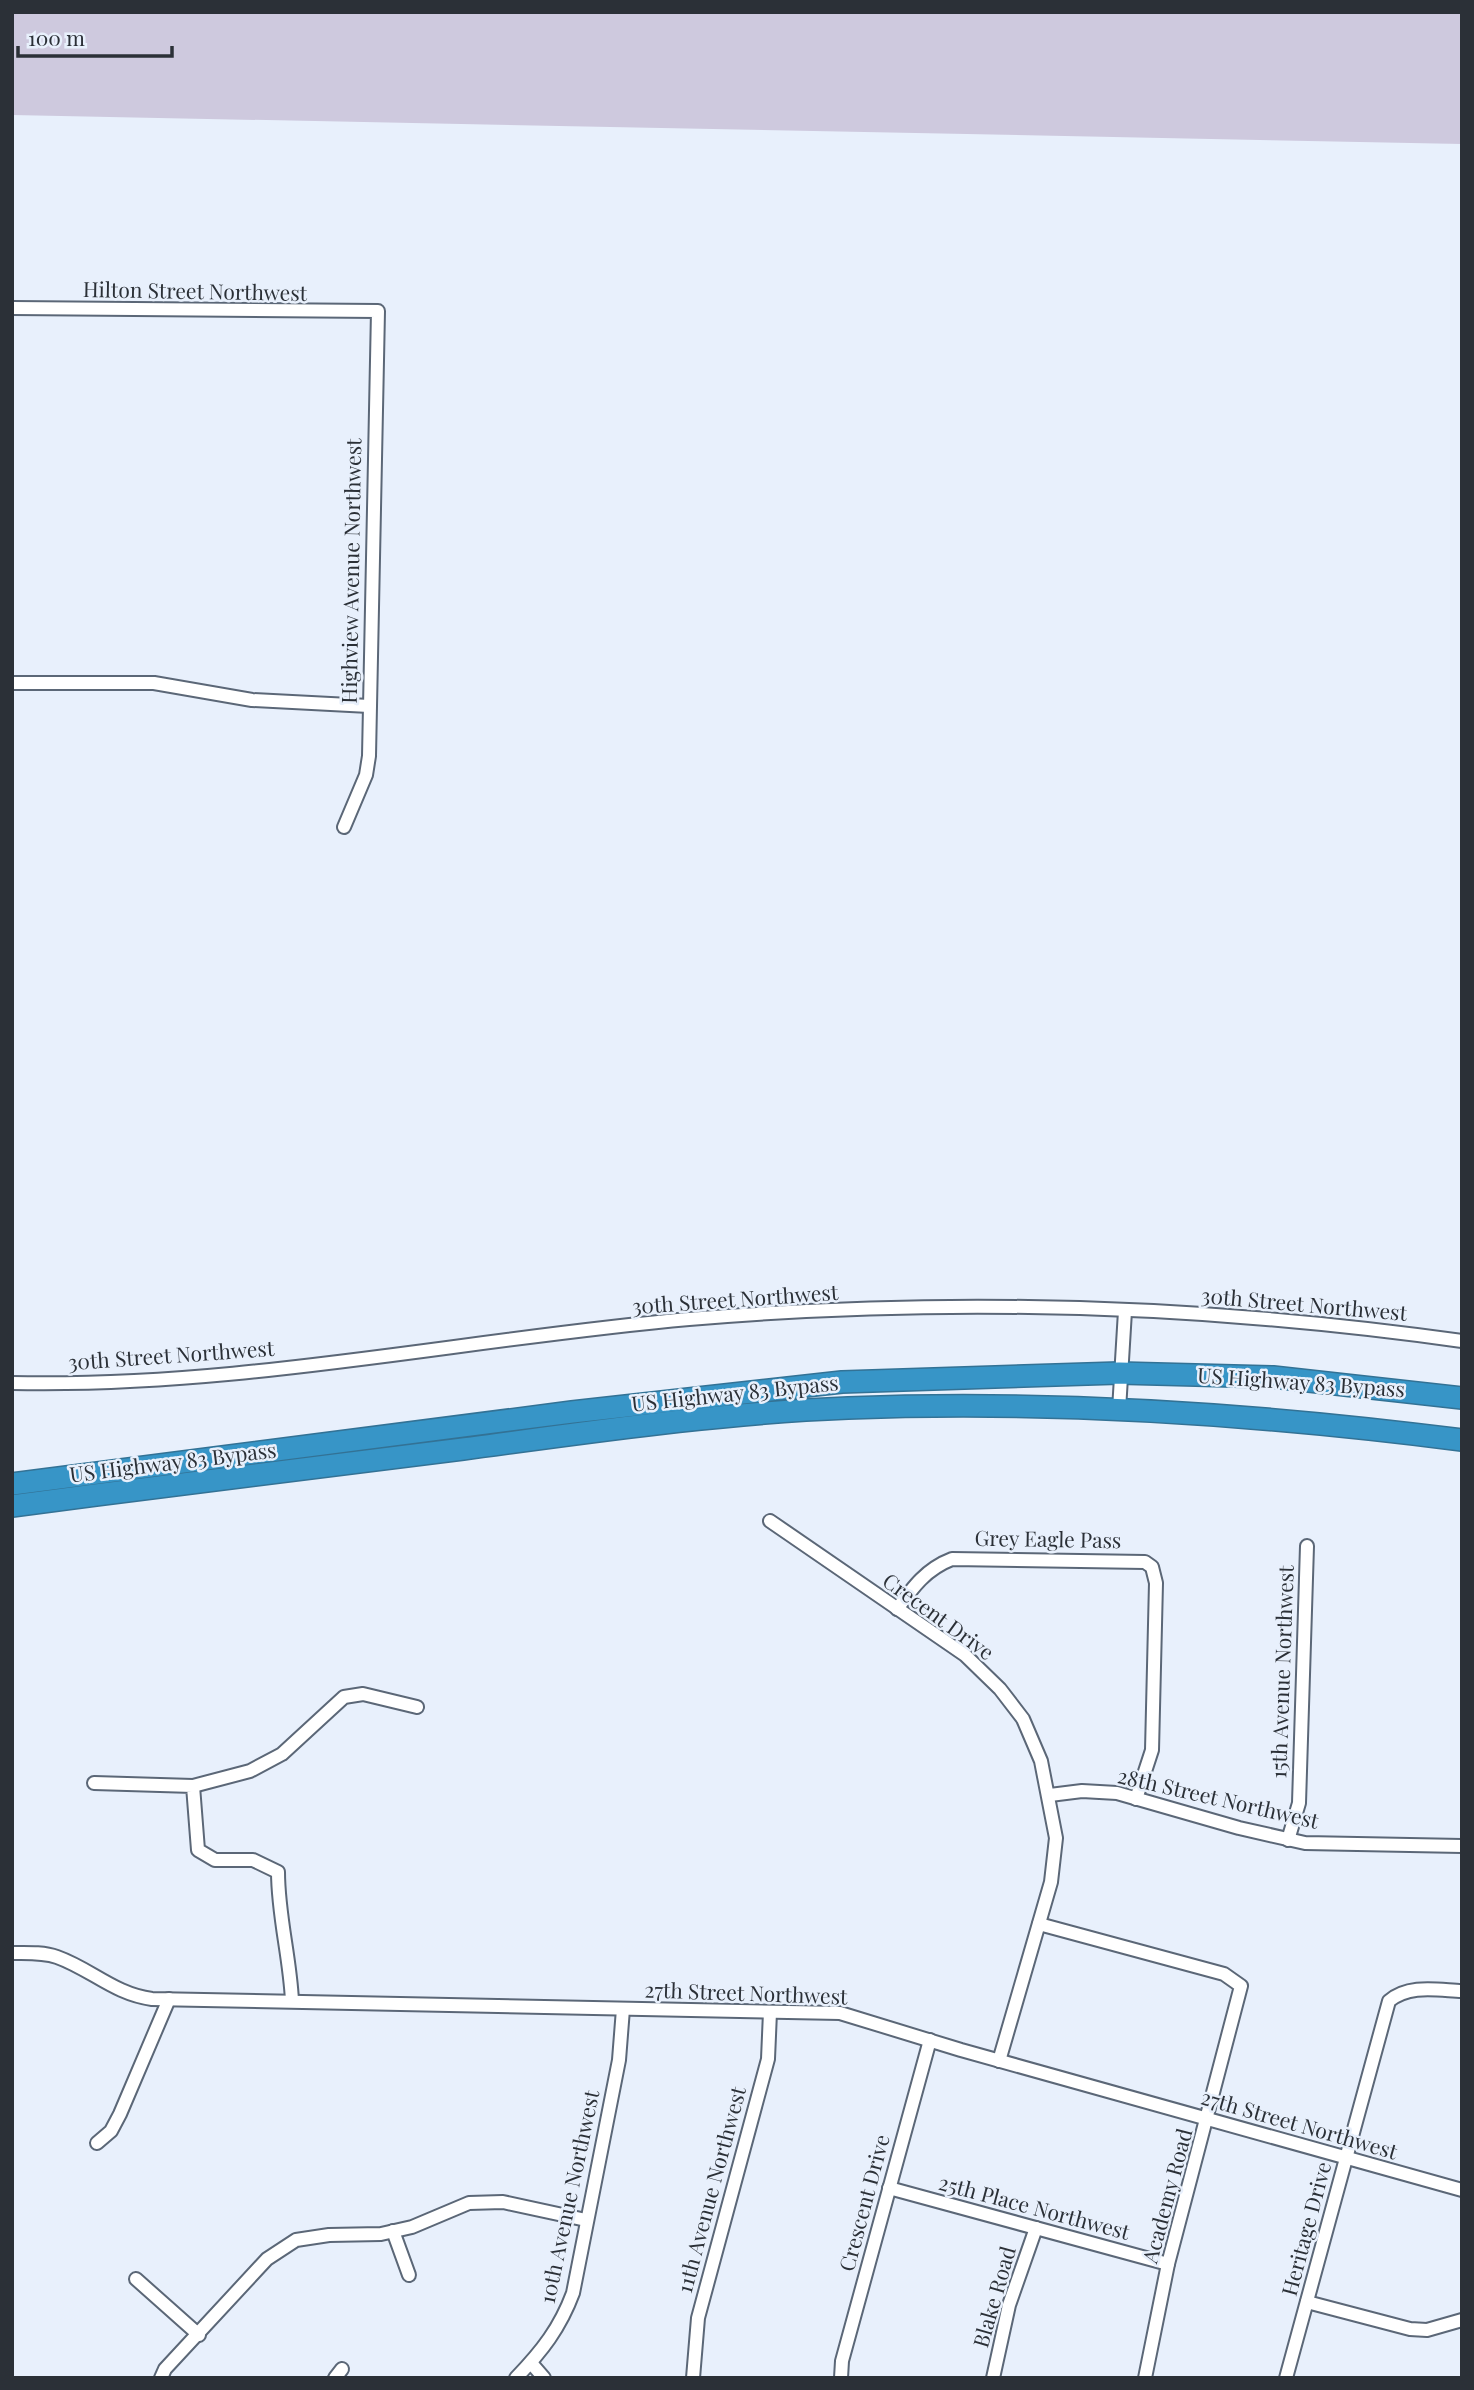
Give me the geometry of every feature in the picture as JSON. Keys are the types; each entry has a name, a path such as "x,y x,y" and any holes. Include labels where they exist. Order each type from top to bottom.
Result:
{"highway":[{"name":"US Highway 83 Bypass","path":"16,1483 783,1387 924,1377 1119,1373 1273,1377 1462,1398"},
{"name":"US Highway 83 Bypass","path":"12,1506 657,1423 850,1408 1119,1410 1318,1423 1462,1440"}],"street":[{"name":"Hilton Street Northwest","path":"12,308 378,311"},
{"name":"Highview Avenue Northwest","path":"344,827 366,775 378,311"},
{"path":"12,683 155,683 252,700 369,706"},
{"name":"30th Street Northwest","path":"12,1382 114,1382 249,1373 690,1319 875,1310 1125,1311 1300,1322 1462,1341"},
{"path":"1119,1410 1119,1373 1125,1311"},
{"name":"Crecent Drive","path":"770,1521 965,1655 1000,1689 1023,1719 1041,1761 1050,1795 1056,1838 1051,1882 999,2061"},
{"name":"15th Avenue Northwest","path":"1289,1839 1298,1803 1307,1546"},
{"name":"Grey Eagle Pass","path":"897,1609 921,1577 934,1566 952,1559 1146,1562 1152,1567 1156,1583 1152,1749 1136,1799"},
{"path":"94,1783 193,1786 250,1771 282,1754 344,1698 363,1694 417,1707"},
{"path":"193,1786 198,1850 215,1860 253,1860 278,1872 278,1904 289,1956 292,2001"},
{"name":"28th Street Northwest","path":"1050,1795 1082,1791 1117,1793 1316,1844 1462,1846"},
{"name":"Academy Road","path":"1039,1924 1224,1974 1241,1986 1168,2264 1145,2378"},
{"name":"27th Street Northwest","path":"12,1953 56,1957 132,1996 169,1999 840,2013 999,2061 1462,2190"},
{"name":"Heritage Drive","path":"1286,2378 1389,2001 1398,1993 1415,1989 1462,1990"},
{"path":"97,2143 111,2130 120,2114 169,1999"},
{"name":"10th Avenue Northwest","path":"516,2378 547,2346 563,2320 573,2293 619,2060 623,2009"},
{"name":"11th Avenue Northwest","path":"693,2378 698,2318 768,2059 770,2012"},
{"name":"Crescent Drive","path":"841,2378 842,2361 930,2040"},
{"name":"25th Place Northwest","path":"889,2188 1168,2264"},
{"path":"161,2378 165,2369 267,2259 296,2240 393,2231 469,2203 503,2202 586,2220"},
{"name":"Blake Road","path":"993,2378 1009,2305 1035,2228"},
{"path":"393,2231 408,2275"},
{"path":"136,2279 199,2335"},
{"path":"1307,2302 1410,2329 1427,2330 1462,2320"},
{"path":"531,2363 544,2378"}],"shaded area":[{"path":"12,12 1462,12 1462,144 12,115"}]}
